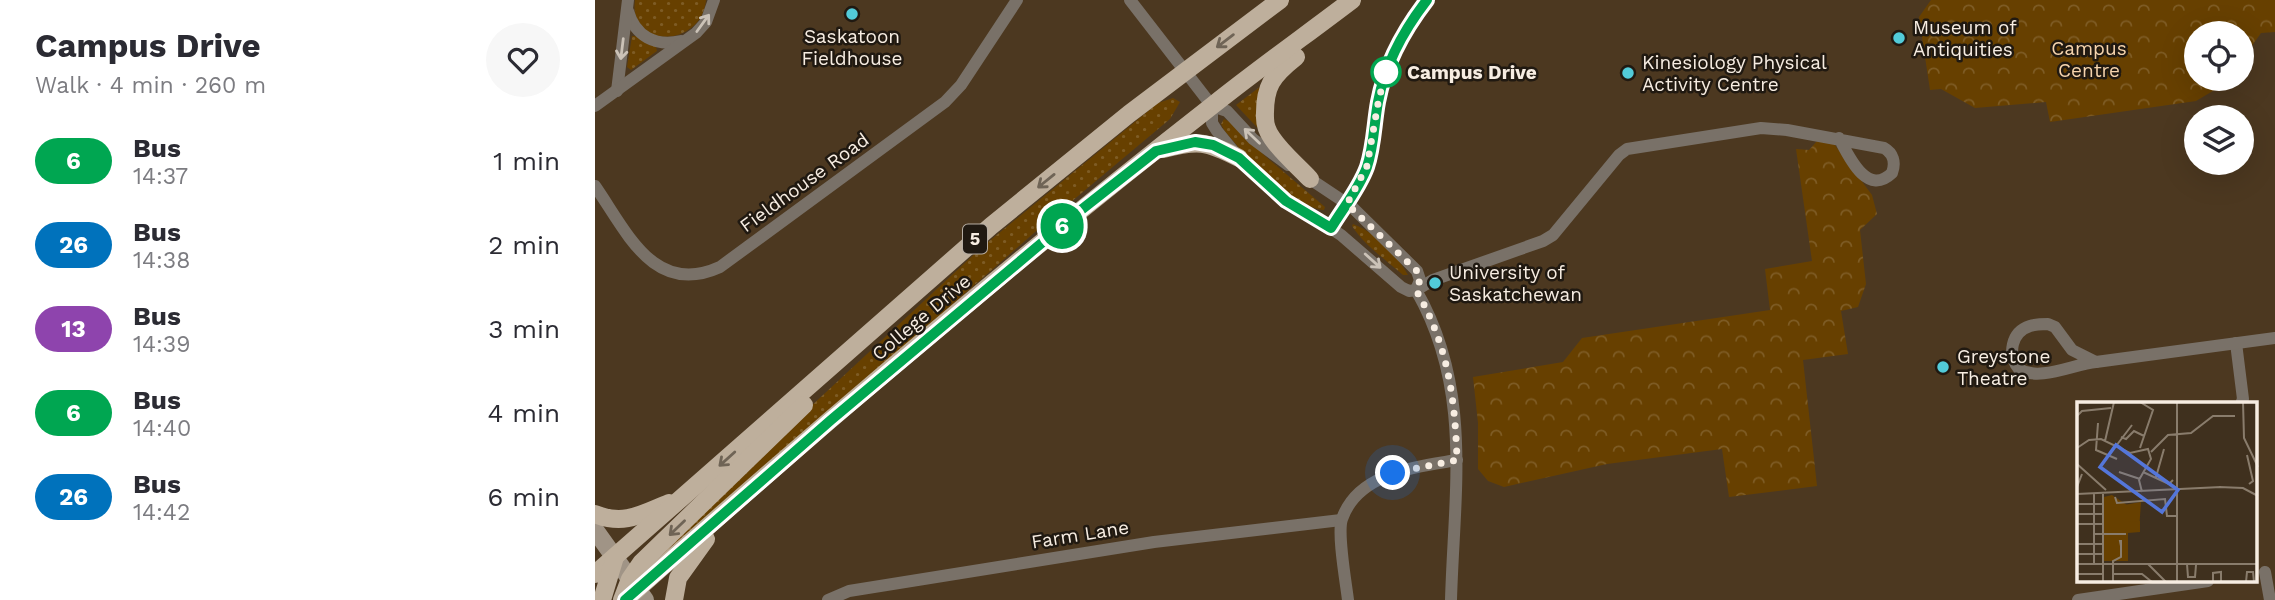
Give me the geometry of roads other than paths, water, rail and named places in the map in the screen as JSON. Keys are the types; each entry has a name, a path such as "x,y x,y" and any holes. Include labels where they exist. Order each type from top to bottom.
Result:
{"main road":[{"name":"College Drive","path":"616,588 615,557 991,226 1085,148 1280,0"},
{"name":"College Drive","path":"616,588 722,516 851,403 1081,210 1348,3"},
{"path":"1310,179 1268,132 1265,125 1266,92 1279,70 1317,41 1348,3"},
{"path":"1156,151 1195,142 1213,145 1239,158"},
{"path":"616,588 819,391 966,256 991,226"},
{"path":"595,514 615,520 633,518 685,496"},
{"path":"674,600 675,587 683,571 722,516"},
{"path":"595,530 615,557 616,588"}],"street":[{"path":"595,106 706,22 714,0"},
{"name":"Fieldhouse Road","path":"595,186 649,260 665,271 676,274 698,275 709,272 720,267 945,102 961,85 1017,0"},
{"path":"1130,0 1212,106 1227,111 1253,139 1272,154 1347,204 1417,271 1420,280 1416,290 1430,317 1451,381 1455,404 1457,460 1451,600"},
{"path":"1331,228 1367,166 1379,98 1390,62 1407,27 1427,0"},
{"path":"628,3 632,22 643,36 661,43 684,41"},
{"path":"617,91 628,3"},
{"path":"1212,106 1212,123 1239,158 1286,201 1331,228 1361,250 1401,288 1409,291 1416,290 1433,279 1543,241 1553,235 1619,155 1627,149 1761,128 1839,138 1884,148 1891,155 1893,169 1885,179 1872,180 1855,165 1839,138"},
{"path":"2096,362 2081,357 2066,345 2055,327 2048,324 2027,326 2017,336 2011,348 2016,365 2023,372 2042,373 2096,362 2275,338"},
{"path":"2236,343 2242,402"},
{"path":"2061,369 2066,362 2066,345"},
{"path":"1348,600 1341,520 1358,495 1393,473 1457,460"},
{"name":"Farm Lane","path":"828,600 849,591 1140,544 1341,520"},
{"path":"2265,572 2270,600"},
{"path":"2078,600 2201,582"}],"place":[{"name":"Saskatoon Fieldhouse","path":"852,14"},
{"name":"Museum of Antiquities","path":"1899,38"},
{"name":"Campus Drive","path":"1386,72"},
{"name":"Kinesiology Physical Activity Centre","path":"1628,73"},
{"name":"University of Saskatchewan","path":"1435,283"},
{"name":"Greystone Theatre","path":"1943,367"}],"park label":[{"name":"Campus Centre","path":"2089,59"}]}
